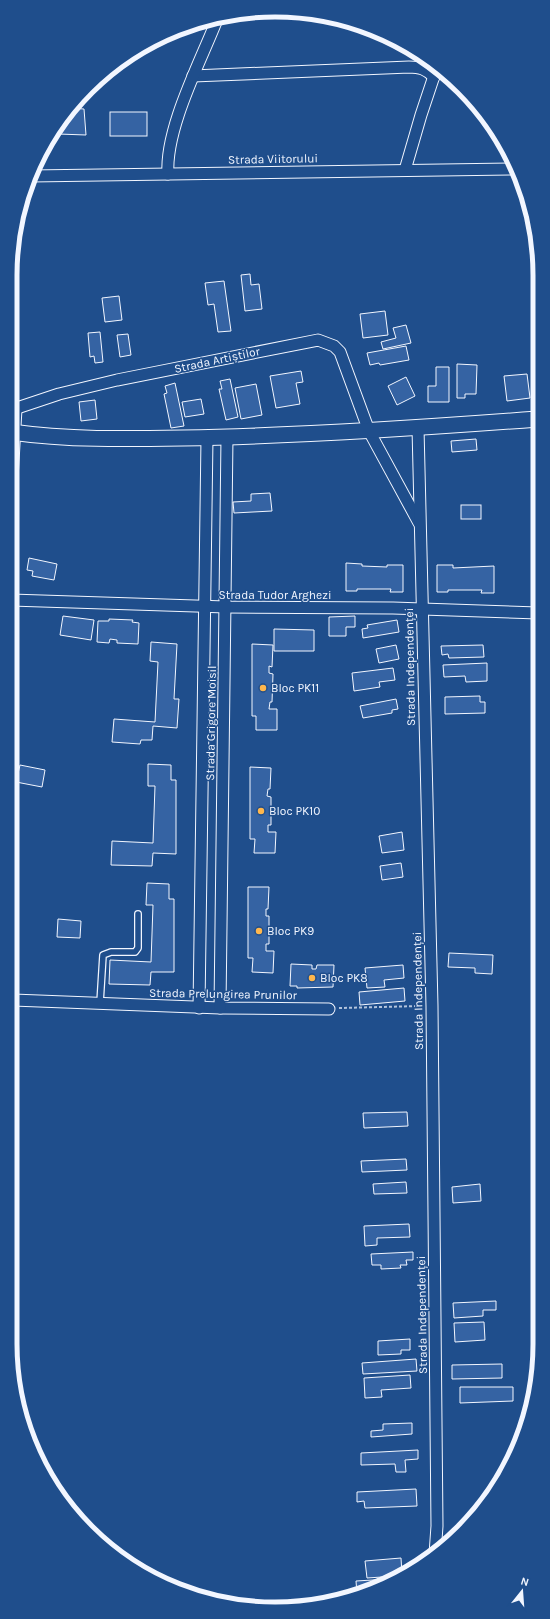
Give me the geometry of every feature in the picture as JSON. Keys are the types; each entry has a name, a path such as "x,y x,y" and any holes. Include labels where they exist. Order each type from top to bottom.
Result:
{"street":[{"path":"168,174 169,150 193,76 215,24"},
{"path":"193,76 415,67 435,73 405,170"},
{"name":"Strada Viitorului","path":"37,176 510,169"},
{"name":"Strada Artiștilor","path":"17,408 59,394 118,380 318,340 334,346 340,352 369,431 420,524"},
{"path":"17,433 87,438 207,438 369,431 533,420"},
{"name":"Strada Independenței","path":"418,428 432,1006 437,1526 436,1546"},
{"name":"Strada Grigore Moisil","path":"220,1008 227,437"},
{"name":"Strada Grigore Moisil","path":"199,1008 207,438"},
{"name":"Strada Tudor Arghezi","path":"17,600 226,608 422,609 533,613"},
{"name":"Strada Prelungirea Prunilor","path":"17,1000 199,1008 329,1009"}],"lane":[{"path":"100,1003 103,955 111,952 135,952 138,948 138,914"}],"path":[{"path":"329,1009 432,1006"}],"building":[{"path":"78,109 84,109 86,135 59,134"},
{"path":"110,112 147,112 147,136 110,136"},
{"path":"250,274 251,285 259,284 262,309 245,311 241,275"},
{"path":"224,281 231,331 218,332 214,304 208,305 205,283"},
{"path":"119,296 122,320 105,322 102,298"},
{"path":"385,311 388,335 363,338 360,314"},
{"path":"406,325 411,343 383,349 381,342 396,338 393,328"},
{"path":"100,332 103,362 95,363 94,356 90,357 88,333"},
{"path":"128,334 131,355 120,357 117,335"},
{"path":"406,346 409,360 380,365 379,363 370,365 367,353"},
{"path":"457,364 477,365 476,394 465,394 465,398 457,398"},
{"path":"436,367 449,367 449,402 428,402 428,386 436,386"},
{"path":"301,371 303,382 296,383 300,404 276,408 270,376"},
{"path":"527,374 530,398 507,401 504,376"},
{"path":"406,377 415,396 397,405 388,386"},
{"path":"230,379 238,417 226,420 219,389 222,389 220,381"},
{"path":"175,383 184,426 171,428 164,394 167,393 165,386"},
{"path":"256,384 262,415 241,419 235,388"},
{"path":"201,399 204,414 185,417 182,402"},
{"path":"95,400 97,419 81,421 79,402"},
{"path":"476,439 477,450 452,452 451,441"},
{"path":"270,493 272,511 234,513 233,502 251,501 251,494"},
{"path":"461,505 481,505 481,519 461,519"},
{"path":"29,558 57,564 54,580 32,576 33,571 27,570"},
{"path":"346,563 362,564 362,566 387,567 387,565 403,565 403,592 390,592 391,589 357,589 357,591 346,591"},
{"path":"437,565 453,565 453,568 494,566 494,593 481,593 482,590 448,590 448,592 437,592"},
{"path":"63,616 94,620 91,640 60,635"},
{"path":"355,616 355,627 346,627 346,636 329,636 329,617"},
{"path":"109,619 133,620 132,622 139,623 138,644 117,643 117,640 110,639 109,643 97,642 98,621 109,621"},
{"path":"397,620 399,632 363,638 362,629 368,628 367,625"},
{"path":"274,629 314,630 314,651 274,651"},
{"path":"151,642 177,644 174,699 179,699 177,728 153,726 152,740 141,740 140,744 112,742 114,719 155,722 158,662 150,661"},
{"name":"Bloc PK11","path":"252,644 273,645 272,667 269,666 269,673 273,674 272,702 270,702 269,709 277,709 277,730 256,730 256,716 252,716"},
{"path":"396,645 399,659 379,663 376,649"},
{"path":"483,645 484,657 449,658 448,654 442,655 441,646"},
{"path":"487,663 487,681 466,682 465,676 444,677 443,665"},
{"path":"393,668 395,680 379,682 380,687 354,691 352,673"},
{"path":"480,696 480,702 485,702 485,713 445,714 445,697"},
{"path":"396,699 398,709 392,710 392,713 363,718 360,706"},
{"path":"148,764 171,765 171,780 176,780 176,854 153,853 152,866 111,865 112,841 153,843 155,786 148,786"},
{"path":"20,765 45,770 42,787 17,782"},
{"name":"Bloc PK10","path":"250,767 271,768 270,789 268,789 267,796 271,797 271,825 268,825 268,832 276,832 275,853 254,853 255,839 250,839"},
{"path":"402,832 404,850 382,853 379,836"},
{"path":"401,863 403,877 382,880 380,866"},
{"path":"147,883 169,884 169,899 174,899 174,972 151,972 150,985 109,984 110,960 151,962 153,905 146,905"},
{"name":"Bloc PK9","path":"248,887 269,887 268,909 266,909 266,916 269,916 269,944 266,944 266,951 274,951 273,973 252,972 253,958 248,958"},
{"path":"58,919 81,921 80,938 57,937"},
{"path":"449,953 493,955 492,974 475,973 475,968 448,967"},
{"name":"Bloc PK8","path":"291,964 312,965 312,969 316,969 317,965 334,965 333,987 297,988 297,986 290,986"},
{"path":"403,965 404,978 384,980 385,987 367,988 365,968"},
{"path":"404,988 405,1001 360,1005 359,992"},
{"path":"407,1112 408,1126 364,1128 363,1113"},
{"path":"406,1159 407,1170 362,1172 361,1161"},
{"path":"406,1182 407,1193 374,1194 373,1184"},
{"path":"480,1184 481,1201 453,1203 452,1187"},
{"path":"409,1224 410,1237 377,1238 377,1245 365,1246 364,1226"},
{"path":"413,1252 413,1260 406,1260 407,1265 400,1265 401,1268 381,1269 381,1265 372,1265 371,1254"},
{"path":"496,1301 496,1310 483,1310 483,1316 454,1318 453,1303"},
{"path":"484,1322 485,1340 455,1342 454,1323"},
{"path":"410,1339 410,1350 401,1350 401,1354 378,1355 378,1341"},
{"path":"416,1359 417,1371 363,1374 362,1363"},
{"path":"502,1364 502,1378 452,1379 452,1365"},
{"path":"410,1375 411,1388 381,1390 382,1397 365,1398 364,1378"},
{"path":"460,1387 513,1387 513,1401 460,1403"},
{"path":"412,1423 412,1434 371,1437 371,1431 383,1430 383,1424"},
{"path":"418,1450 418,1459 405,1460 406,1472 396,1472 395,1464 361,1465 361,1453"},
{"path":"416,1489 417,1506 365,1508 364,1501 357,1502 357,1492"},
{"path":"401,1558 402,1568 385,1577 367,1578 365,1561"},
{"path":"379,1580 357,1588 356,1581"}],"place":[{"name":"Bloc PK11","path":"263,688"},
{"name":"Bloc PK10","path":"261,811"},
{"name":"Bloc PK9","path":"259,931"},
{"name":"Bloc PK8","path":"312,978"}]}
